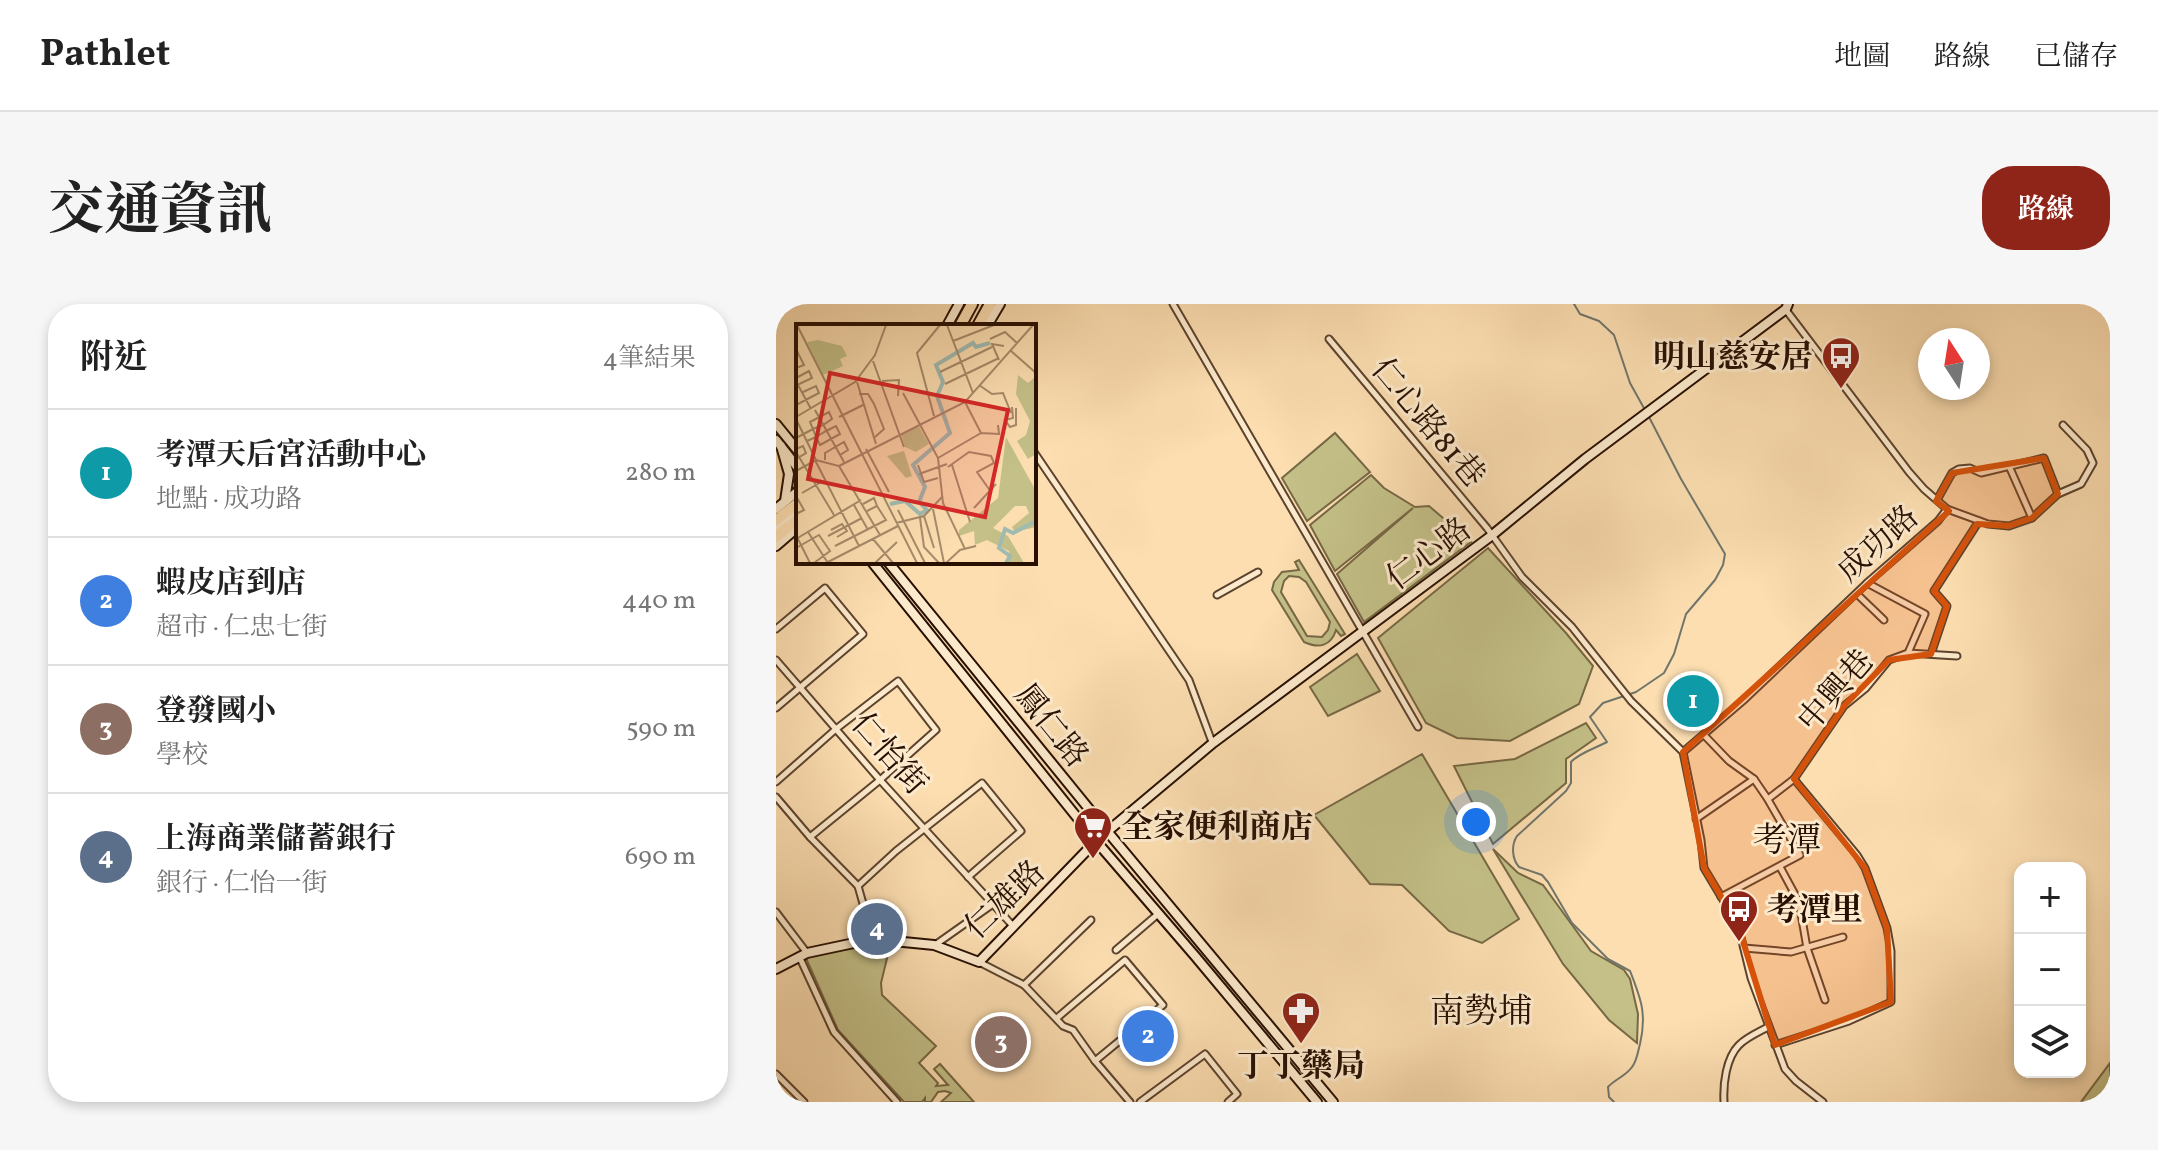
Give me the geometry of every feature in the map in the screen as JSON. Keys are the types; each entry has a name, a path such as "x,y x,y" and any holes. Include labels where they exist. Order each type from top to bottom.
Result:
{"highway":[{"path":"961,324 972,304"},
{"path":"979,324 990,304"},
{"path":"776,520 796,505"},
{"path":"776,537 796,526"}],"main road":[{"path":"948,324 959,304"},
{"path":"988,324 1000,304"},
{"name":"仁心路","path":"1096,841 1213,743 1491,536 1585,459 1787,306"},
{"path":"776,424 796,464"},
{"path":"785,501 789,474 786,443"},
{"path":"776,509 796,493"},
{"path":"776,528 796,513"},
{"path":"776,546 796,527"},
{"name":"鳳仁路","path":"874,564 1096,841 1317,1102"},
{"name":"鳳仁路","path":"890,564 1333,1102"},
{"name":"仁雄路","path":"776,969 803,954 873,939 934,945 979,962 1096,841"}],"street":[{"path":"1173,304 1418,727"},
{"name":"成功路","path":"1683,752 1938,521 1947,509 1909,472 1787,306"},
{"name":"仁心路81巷","path":"1329,339 1491,536"},
{"path":"1947,509 1988,524 2009,526 2032,518 2058,494 2081,484 2093,463 2087,450 2063,425"},
{"path":"1036,455 1189,680 1213,743"},
{"path":"1936,501 1952,473 1959,469 1970,468 1981,473 2044,458 2058,494"},
{"path":"2009,466 2032,518"},
{"path":"1931,654 1947,606 1934,591 1979,521"},
{"path":"1491,536 1522,577 1572,627 1631,701 1683,752 1704,868 1738,925 1751,978 1785,1069 1823,1102"},
{"path":"1217,595 1258,572"},
{"path":"1867,583 1925,614 1908,653"},
{"path":"776,629 825,588 863,634 776,708"},
{"path":"1857,594 1884,620"},
{"name":"中興巷","path":"1768,799 1794,779 1844,706 1866,688 1889,660 1908,653 1957,656"},
{"name":"仁怡街","path":"776,660 1013,926"},
{"path":"776,782 836,729 898,681 936,730 810,837"},
{"path":"1704,735 1729,761 1754,779 1800,855 1721,897"},
{"path":"1696,819 1754,779"},
{"path":"1775,1045 1849,1021 1891,1002 1891,951 1887,928 1865,868 1794,779"},
{"path":"858,886 982,783 1021,831 968,877"},
{"path":"776,797 858,886 873,939"},
{"path":"1780,867 1799,902 1807,948 1825,1000"},
{"name":"仁雄路","path":"934,945 993,904"},
{"path":"776,912 803,954 834,1032 897,1102"},
{"path":"1116,950 1159,913"},
{"path":"1024,985 1091,920"},
{"path":"1744,948 1791,952 1843,937"},
{"path":"1057,1018 1125,960 1141,978 1163,1005 1095,1061"},
{"path":"979,962 1024,985 1063,1026 1073,1030 1130,1102"},
{"path":"1724,1102 1723,1087 1732,1055 1738,1046 1769,1026"},
{"path":"1140,1102 1205,1054 1237,1094 1228,1102"},
{"path":"776,1074 804,1102"}],"highlighted area":[{"path":"2044,458 2058,494 2032,518 2009,526 1977,524 1934,591 1947,606 1931,654 1889,660 1844,706 1794,779 1865,868 1887,928 1891,1002 1775,1045 1738,925 1704,868 1683,752 1949,511 1936,501 1952,473"}],"shaded area":[{"path":"1335,433 1370,472 1307,521 1282,478"},
{"path":"1371,475 1384,488 1415,507 1429,506 1471,542 1364,622 1337,574 1413,508 1335,571 1310,525"},
{"path":"1488,548 1593,666 1579,704 1510,741 1457,738 1426,723 1378,638"},
{"path":"1299,560 1345,634 1341,636 1336,630 1328,643 1319,645 1304,642 1272,590 1282,572 1299,570 1295,562","holes":["1289,576 1306,582 1330,622 1322,637 1307,636 1281,592"]},
{"path":"1357,654 1380,691 1328,716 1310,687"},
{"path":"1586,723 1596,738 1566,759 1566,783 1493,844 1454,766 1515,759"},
{"path":"1422,754 1519,919 1482,943 1449,931 1402,885 1370,884 1314,815"},
{"path":"1493,849 1518,873 1543,885 1591,951 1624,970 1630,979 1638,1014 1637,1043 1609,1020 1563,964"},
{"path":"853,946 890,946 881,983 882,995 936,1046 919,1063 938,1083 936,1086 948,1085 934,1069 940,1064 974,1102 941,1102 951,1093 945,1091 938,1092 931,1102 925,1102 925,1098 922,1102 904,1102 838,1030 805,956"},
{"path":"2110,1063 2110,1102 2081,1102"}],"waterway":[{"path":"1574,304 1580,314 1599,321 1614,335 1630,383 1645,410"},
{"path":"1614,1102 1609,1097 1608,1087 1634,1065 1642,1033 1642,1007 1630,971 1608,959 1572,923 1542,875 1519,867 1513,848 1517,836 1566,791 1571,783 1571,762 1607,742 1590,717 1603,703 1636,692 1664,673 1674,654 1686,614 1715,580 1723,565 1725,554 1648,415"}],"place":[{"name":"明山慈安居","path":"1841,390"},
{"name":"考潭天后宮活動中心","path":"1693,701"},
{"name":"全家便利商店","path":"1093,860"},
{"name":"上海商業儲蓄銀行","path":"877,929"},
{"name":"考潭里","path":"1739,943"},
{"name":"蝦皮店到店","path":"1148,1036"},
{"name":"登發國小","path":"1001,1042"},
{"name":"丁丁藥局","path":"1301,1045"}],"district":[{"name":"考潭","path":"1787,839"},
{"name":"南勢埔","path":"1481,1010"}]}
